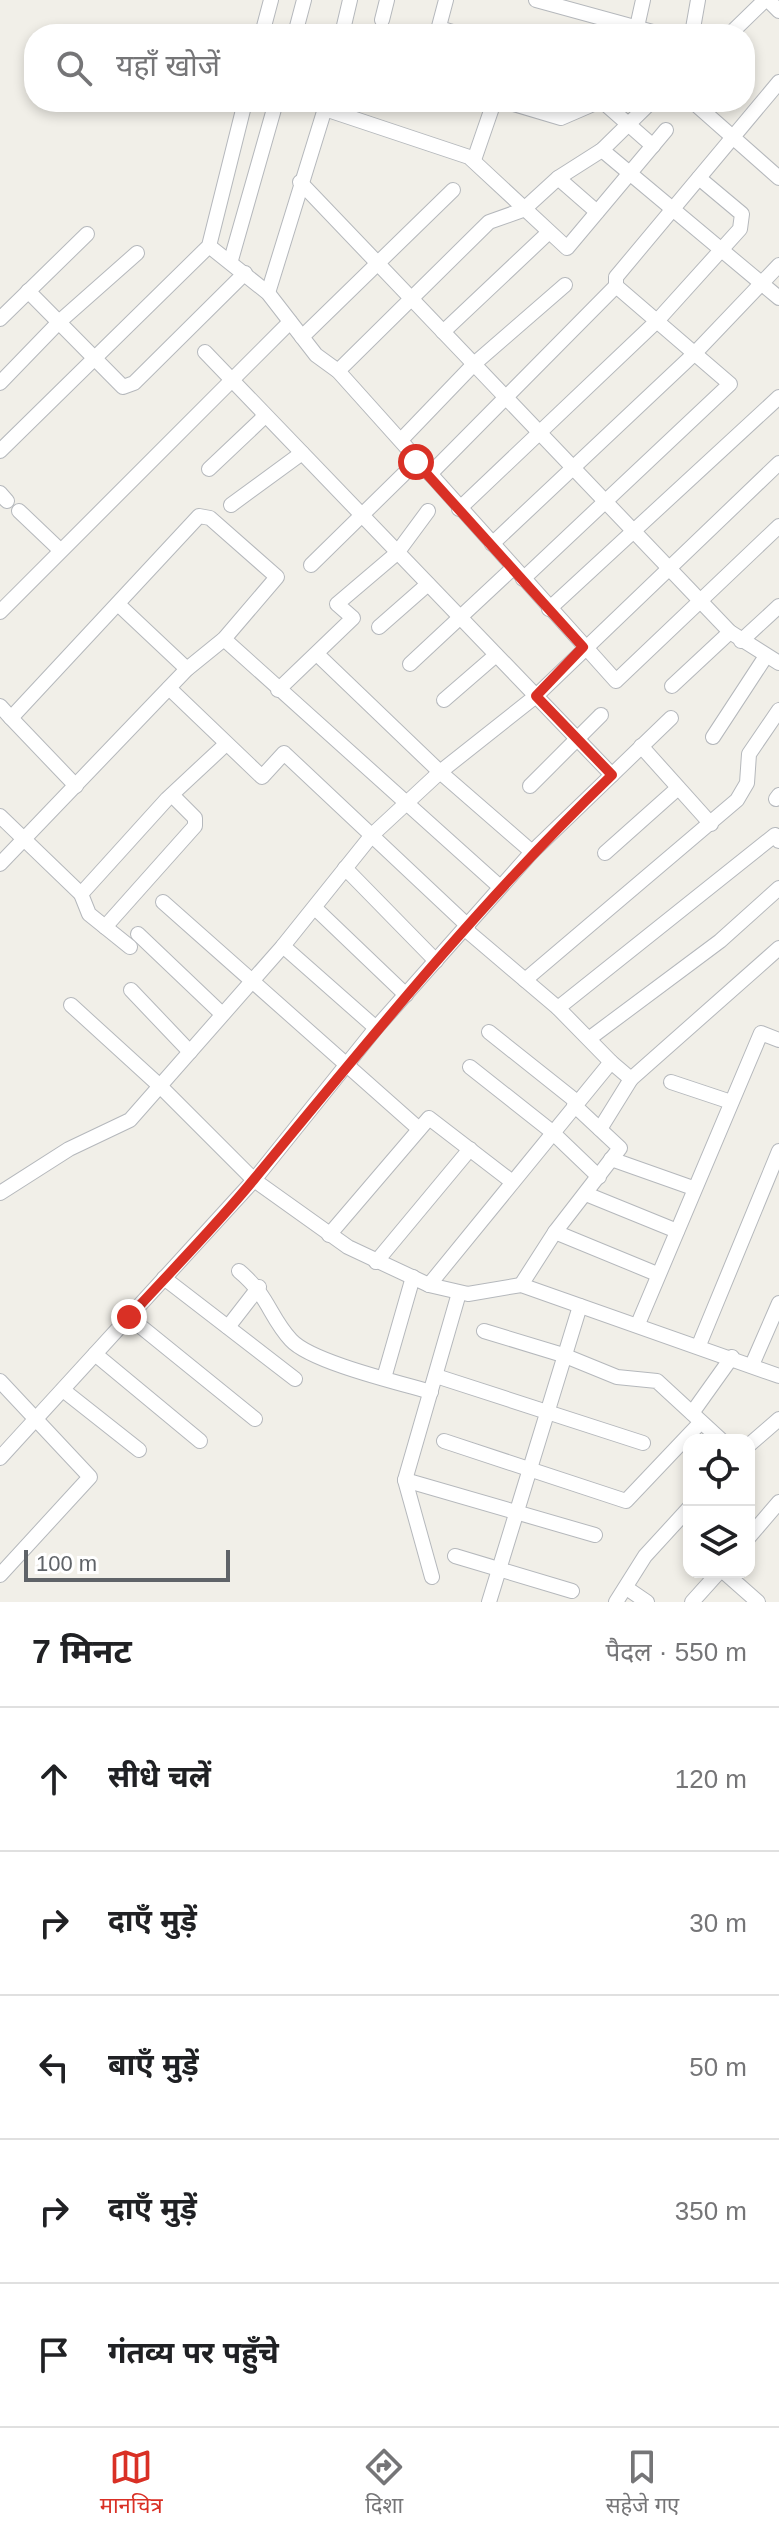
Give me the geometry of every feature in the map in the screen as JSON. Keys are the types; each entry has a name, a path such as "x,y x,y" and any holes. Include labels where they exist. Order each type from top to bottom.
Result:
{"street":[{"path":"265,24 271,0"},
{"path":"298,24 304,0"},
{"path":"344,24 350,0"},
{"path":"382,20 387,0"},
{"path":"440,24 446,0"},
{"path":"536,0 579,6 611,24"},
{"path":"638,24 643,0"},
{"path":"694,24 698,0"},
{"path":"741,24 767,0 779,11"},
{"path":"755,112 779,82"},
{"path":"0,451 209,246 242,112"},
{"path":"231,260 273,112"},
{"path":"268,293 324,112"},
{"path":"343,112 474,160 523,210 567,248 666,130"},
{"path":"474,160 491,112"},
{"path":"541,112 561,118 576,112"},
{"path":"616,112 653,146"},
{"path":"338,371 489,222 523,210 558,178 602,150 640,112"},
{"path":"704,112 779,178"},
{"path":"430,474 616,286 616,277 755,112"},
{"path":"602,150 779,298"},
{"path":"558,178 597,212"},
{"path":"459,509 657,321 740,229 742,214 699,178"},
{"path":"300,182 735,637 773,659 713,737"},
{"path":"302,337 380,265 453,190"},
{"path":"443,332 549,232"},
{"path":"0,319 87,234"},
{"path":"209,246 231,260 268,293 316,355 338,371 401,440 416,462 616,681 779,526"},
{"path":"0,383 59,322 137,253"},
{"path":"492,544 695,353 779,265"},
{"path":"28,291 123,387 134,383 245,273"},
{"path":"401,440 474,364 565,285"},
{"path":"410,664 460,617 518,573 604,499 730,384 616,286"},
{"path":"0,612 290,322"},
{"path":"205,352 612,775"},
{"path":"549,609 779,397"},
{"path":"209,469 265,416"},
{"path":"231,505 302,453"},
{"path":"311,565 416,462"},
{"path":"0,1193 69,1149 124,1124 161,1087 221,1013 283,946 372,835 440,772 536,696 583,647 779,463"},
{"path":"19,511 60,550"},
{"path":"278,690 318,655 353,618 337,604 397,553 428,511"},
{"path":"0,864 187,669 224,639 277,577 210,518 199,516 11,718"},
{"path":"379,627 428,584"},
{"path":"119,605 187,669"},
{"path":"672,686 779,606"},
{"path":"224,639 500,887"},
{"path":"318,655 440,772 532,852"},
{"path":"444,700 496,655"},
{"path":"169,688 262,777 284,753 631,1079"},
{"path":"0,706 76,786"},
{"path":"525,980 711,824 743,792 747,783 749,754 779,710"},
{"path":"530,786 601,715"},
{"path":"0,1458 254,1180 376,1028 500,887 671,718"},
{"path":"81,894 172,795 226,744"},
{"path":"641,746 711,824"},
{"path":"605,853 678,788"},
{"path":"105,927 195,826 195,818 172,795"},
{"path":"0,816 81,894 89,914 105,927 134,940 221,1013"},
{"path":"558,1008 775,835 779,841"},
{"path":"345,868 436,961"},
{"path":"590,1038 720,941 779,888"},
{"path":"163,902 419,1129"},
{"path":"315,908 406,995"},
{"path":"283,946 376,1028"},
{"path":"600,1129 631,1079 779,948"},
{"path":"131,990 190,1052"},
{"path":"71,1005 161,1087 254,1180 329,1235 376,1262 429,1285 459,1293 521,1285 699,1345 779,1376"},
{"path":"489,1032 575,1104 620,1148 555,1232 521,1285"},
{"path":"638,1324 761,1033 779,1040"},
{"path":"429,1285 551,1131 611,1062"},
{"path":"470,1067 551,1131 599,1177"},
{"path":"671,1082 731,1102"},
{"path":"329,1235 429,1118 511,1181"},
{"path":"376,1262 470,1149"},
{"path":"699,1345 779,1151"},
{"path":"611,1159 693,1188"},
{"path":"586,1194 677,1231"},
{"path":"555,1232 657,1274"},
{"path":"239,1271 259,1287 281,1326 299,1347 431,1392"},
{"path":"384,1378 413,1277"},
{"path":"164,1278 290,1375 299,1347"},
{"path":"228,1327 259,1287"},
{"path":"432,1577 405,1480 459,1293"},
{"path":"752,1365 779,1303"},
{"path":"489,1602 580,1306"},
{"path":"129,1317 255,1419"},
{"path":"484,1331 563,1355 617,1377 657,1381 714,1434"},
{"path":"95,1354 200,1441"},
{"path":"444,1441 626,1501 697,1418 732,1357"},
{"path":"436,1376 643,1443"},
{"path":"0,1381 90,1477 0,1575"},
{"path":"63,1390 139,1450"},
{"path":"755,1440 779,1420"},
{"path":"405,1480 595,1535"},
{"path":"755,1530 779,1502"},
{"path":"616,1602 628,1589 645,1556 683,1515"},
{"path":"455,1556 572,1591"},
{"path":"692,1602 716,1578"},
{"path":"729,1578 758,1602"},
{"path":"628,1589 647,1602"}],"route":[{"path":"129,1317 254,1180 376,1028 500,887 612,775 536,696 583,647 416,462"}]}
